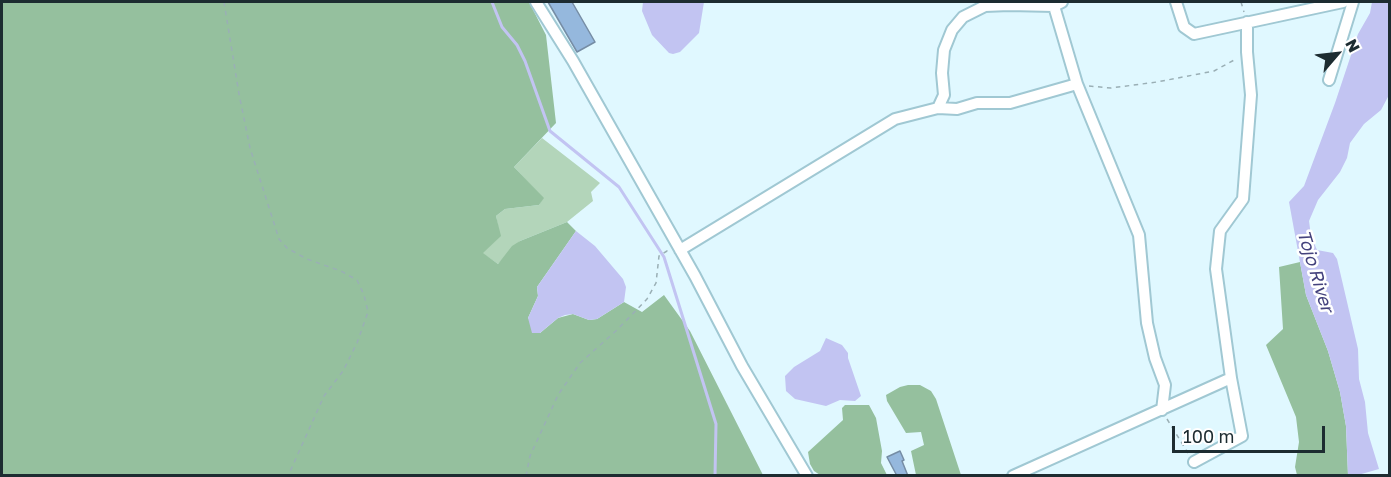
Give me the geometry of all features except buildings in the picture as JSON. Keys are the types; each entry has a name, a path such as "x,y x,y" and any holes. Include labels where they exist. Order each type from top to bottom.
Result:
{"street":[{"path":"536,2 573,61 680,250 742,366 807,476"},
{"path":"1176,2 1184,27 1194,34 1343,2"},
{"path":"1329,80 1353,2"},
{"path":"938,108 944,94 942,73 944,50 952,30 963,17 985,6 1058,4 1077,84 1138,236 1147,323 1155,358 1165,385 1162,410"},
{"path":"1194,462 1242,436 1231,378 1216,269 1220,231 1242,199 1251,95 1247,22"},
{"path":"680,250 895,119 938,108 957,108 977,103 1010,103 1077,84"},
{"path":"1013,476 1231,378"}],"path":[{"path":"224,2 238,94 250,148 279,239 287,248 307,259 341,271 357,280 368,312 357,343 343,371 324,396 288,476"},
{"path":"1077,84 1111,88 1157,82 1214,71 1247,52"},
{"path":"526,476 530,456 558,395 580,363 647,299 656,283 659,256 667,251"},
{"path":"1162,410 1194,462"}],"green space":[{"path":"2,2 529,2 546,35 556,123 514,167 544,198 539,205 505,209 496,216 501,236 483,253 498,264 512,246 520,241 567,222 576,231 537,287 538,296 528,318 540,333 558,318 573,314 589,320 597,319 624,302 642,312 664,295 690,331 763,475 2,475"},
{"path":"542,138 600,183 591,192 593,201 567,222 520,241 498,264 482,253 500,236 496,216 505,209 539,205 543,198 514,167"},
{"path":"1300,262 1306,295 1328,351 1340,392 1346,426 1348,475 1297,475 1295,467 1299,442 1296,417 1266,345 1283,329 1279,267"},
{"path":"908,385 920,385 931,391 936,399 961,475 916,475 911,451 924,445 921,432 906,433 887,401 886,395"},
{"path":"845,405 869,405 876,418 882,451 881,463 887,475 820,475 814,471 808,452 843,420 842,408"}],"water":[{"path":"643,2 704,2 699,33 680,52 669,53 652,35 642,11"},
{"name":"Tojo River","path":"1372,2 1389,2 1389,95 1381,110 1364,124 1350,143 1347,158 1340,172 1318,200 1309,221 1311,236 1317,250 1333,253 1337,259 1358,349 1359,379 1365,402 1368,433 1379,469 1358,475 1348,475 1346,426 1340,392 1328,351 1306,295 1289,202 1304,186 1358,34 1370,13"},
{"path":"576,231 595,246 623,279 626,287 624,302 597,319 589,320 573,314 565,315 540,333 532,333 528,318 538,296 537,287"},
{"path":"826,338 842,345 848,353 861,396 855,401 840,400 826,406 795,399 786,391 785,376 794,367 820,351"}],"waterway":[{"path":"492,2 502,27 517,45 525,61 550,131 619,187 664,257 716,424 715,476"}]}
